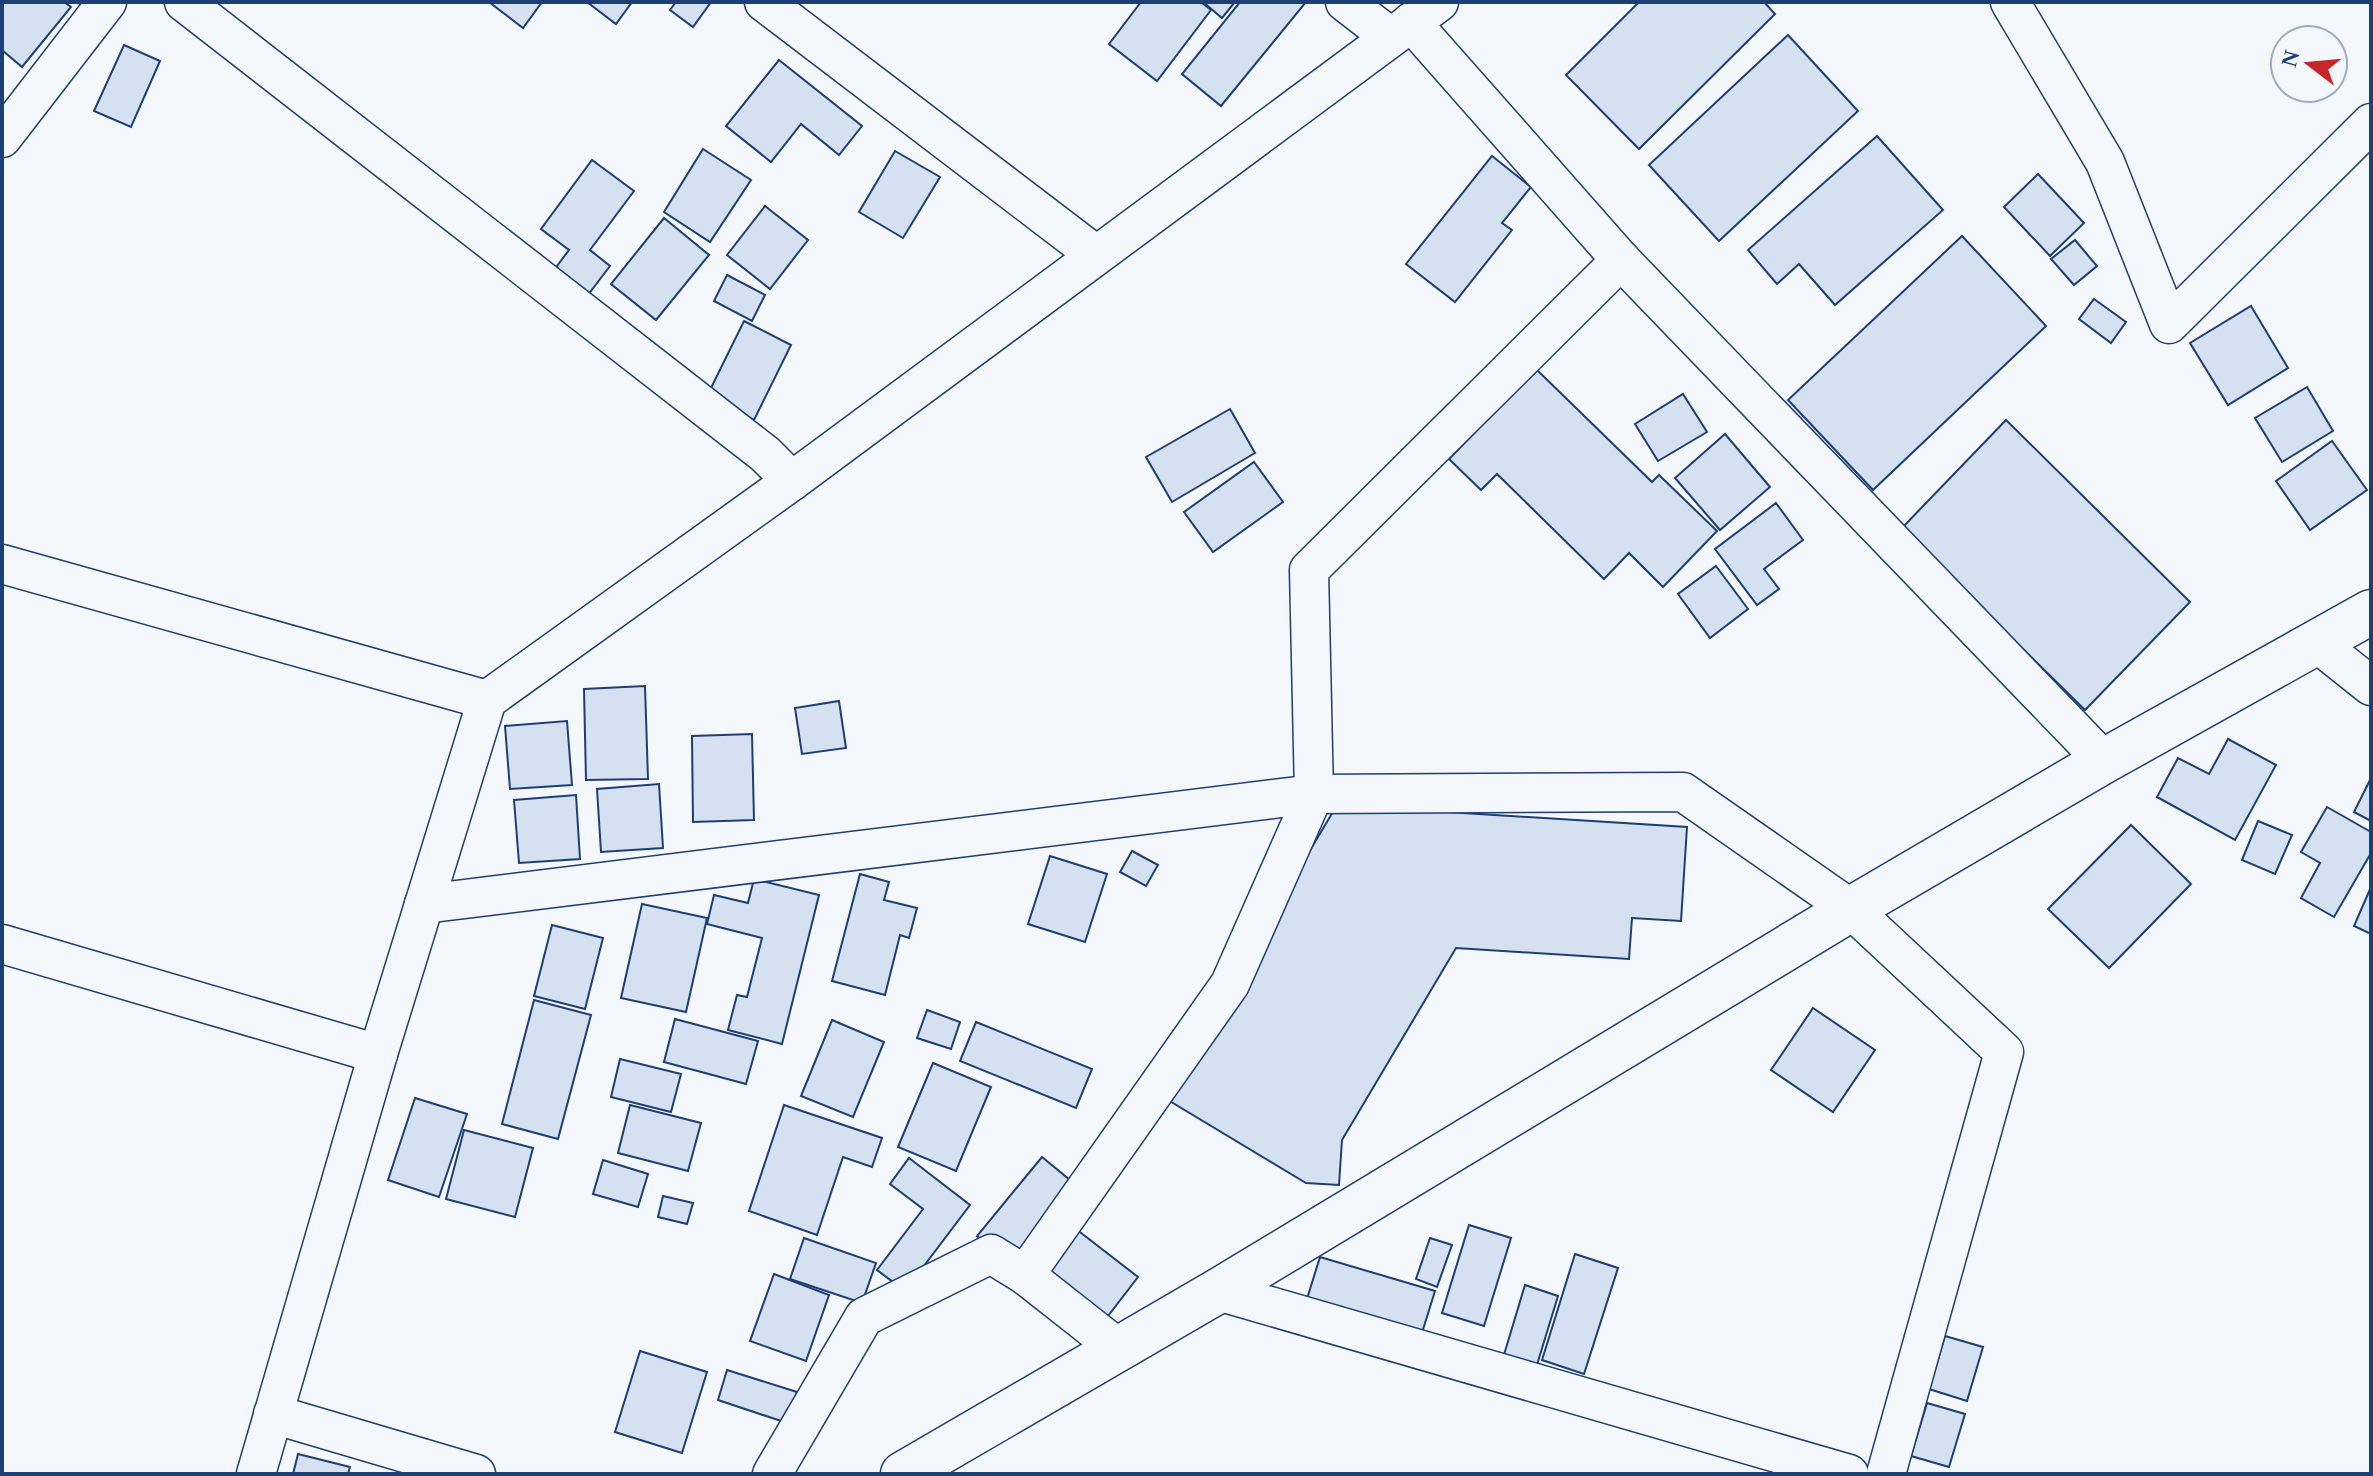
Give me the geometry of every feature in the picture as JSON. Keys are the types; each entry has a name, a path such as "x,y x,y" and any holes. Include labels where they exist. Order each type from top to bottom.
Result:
{"street":[{"path":"2,138 107,2"},
{"path":"184,2 765,454 792,481"},
{"path":"764,2 1096,255"},
{"path":"1345,2 1413,20 1621,260 2104,761"},
{"path":"2010,2 2105,162 2169,324 2371,123"},
{"path":"256,1474 378,1054 487,700 792,481 1413,20"},
{"path":"1025,1275 1230,984 1314,794 1309,570 1621,260"},
{"path":"2,564 487,700"},
{"path":"903,1474 1218,1291 1851,909 2104,761 2371,612"},
{"path":"2317,643 2371,686"},
{"path":"424,904 1314,794 1683,792 1851,909 2004,1052 1886,1474"},
{"path":"2,944 378,1054"},
{"path":"772,1474 864,1317 991,1254 1025,1275 1119,1349"},
{"path":"1218,1291 1849,1474"},
{"path":"273,1414 476,1474"}],"building":[{"path":"2,2 64,2 71,7 22,67 2,50"},
{"path":"489,2 542,2 523,28"},
{"path":"587,2 632,2 616,24"},
{"path":"676,2 711,2 693,27 670,10"},
{"path":"1141,2 1201,2 1211,10 1157,81 1109,44"},
{"path":"1203,2 1235,2 1222,18"},
{"path":"1240,2 1306,2 1221,106 1182,74"},
{"path":"1639,2 1764,2 1775,14 1639,149 1566,75"},
{"path":"1788,35 1858,111 1719,241 1649,165"},
{"path":"124,45 160,61 131,127 94,111"},
{"path":"779,60 862,126 839,155 801,124 771,162 726,126"},
{"path":"1877,136 1943,210 1835,305 1799,264 1777,284 1748,250"},
{"path":"703,149 751,180 710,242 664,212"},
{"path":"895,151 940,177 903,238 859,212"},
{"path":"1492,156 1531,187 1502,223 1512,230 1455,302 1406,264"},
{"path":"592,160 634,191 590,250 610,266 584,300 551,274 569,250 541,229"},
{"path":"2038,174 2084,223 2050,256 2004,207"},
{"path":"765,206 808,240 770,289 727,255"},
{"path":"664,218 709,255 656,320 611,284"},
{"path":"1962,236 2046,326 1873,490 1788,400"},
{"path":"2075,240 2097,266 2074,285 2051,259"},
{"path":"727,275 765,295 752,321 714,301"},
{"path":"2094,299 2126,322 2111,343 2079,319"},
{"path":"2251,306 2288,368 2228,405 2190,343"},
{"path":"744,321 791,345 754,420 707,396"},
{"path":"1536,369 1652,482 1659,475 1717,531 1663,587 1629,553 1604,579 1497,474 1481,490 1449,459"},
{"path":"2307,387 2333,431 2282,462 2255,418"},
{"path":"1683,394 1707,432 1658,461 1635,424"},
{"path":"1230,409 1255,453 1172,502 1146,457"},
{"path":"2006,420 2190,602 2085,710 1901,529"},
{"path":"1725,434 1770,487 1720,530 1675,478"},
{"path":"2332,441 2367,490 2310,530 2276,481"},
{"path":"1254,462 1283,502 1213,552 1184,512"},
{"path":"1776,503 1803,540 1764,569 1779,589 1757,605 1715,549"},
{"path":"1716,566 1748,609 1710,638 1678,594"},
{"path":"645,686 648,779 586,780 584,689"},
{"path":"839,701 846,748 802,754 795,708"},
{"path":"567,721 572,785 510,789 505,726"},
{"path":"752,734 754,820 693,822 692,736"},
{"path":"2228,739 2276,765 2235,840 2157,797 2178,758 2209,774"},
{"path":"2371,778 2371,821 2354,812"},
{"path":"659,784 663,848 601,852 597,789"},
{"path":"576,795 580,859 519,863 514,800"},
{"path":"1337,805 1687,827 1681,921 1632,918 1629,959 1456,948 1342,1140 1339,1185 1306,1183 1163,1097"},
{"path":"2327,807 2371,832 2371,853 2334,917 2301,898 2320,863 2301,852"},
{"path":"2258,821 2292,835 2275,874 2242,860"},
{"path":"2131,825 2191,884 2109,968 2048,909"},
{"path":"1132,851 1158,865 1146,886 1120,872"},
{"path":"1050,856 1107,874 1085,942 1028,924"},
{"path":"860,874 889,882 884,900 917,908 909,938 900,935 885,995 832,981"},
{"path":"754,879 819,895 782,1044 728,1030 737,995 747,997 762,938 707,924 714,895 748,903"},
{"path":"2371,887 2371,934 2354,926"},
{"path":"642,904 707,918 686,1012 621,998"},
{"path":"552,925 603,938 585,1009 534,996"},
{"path":"534,1000 591,1015 558,1139 502,1124"},
{"path":"1813,1008 1875,1050 1833,1112 1771,1070"},
{"path":"927,1010 960,1022 951,1049 917,1038"},
{"path":"675,1019 758,1041 746,1084 664,1062"},
{"path":"832,1020 884,1042 853,1117 801,1096"},
{"path":"976,1022 1092,1069 1076,1108 960,1061"},
{"path":"620,1059 681,1074 671,1112 611,1097"},
{"path":"933,1063 991,1087 956,1171 898,1147"},
{"path":"415,1098 467,1114 439,1197 388,1180"},
{"path":"630,1105 701,1123 688,1171 618,1153"},
{"path":"784,1105 882,1138 872,1167 843,1157 817,1235 749,1211"},
{"path":"464,1130 533,1148 515,1217 446,1199"},
{"path":"1042,1157 1076,1185 1010,1264 977,1236"},
{"path":"909,1158 970,1205 905,1291 877,1270 923,1209 890,1184"},
{"path":"603,1160 648,1174 638,1207 593,1194"},
{"path":"663,1196 693,1203 687,1224 658,1217"},
{"path":"1469,1225 1511,1238 1484,1326 1442,1313"},
{"path":"1076,1229 1138,1277 1101,1325 1039,1276"},
{"path":"804,1238 876,1263 862,1303 790,1279"},
{"path":"1430,1238 1452,1245 1437,1287 1416,1279"},
{"path":"1575,1254 1618,1268 1584,1374 1542,1360"},
{"path":"1320,1257 1435,1291 1421,1336 1306,1302"},
{"path":"774,1274 829,1295 806,1361 750,1341"},
{"path":"1525,1285 1558,1296 1536,1368 1503,1358"},
{"path":"1945,1336 1983,1347 1967,1401 1929,1389"},
{"path":"640,1351 707,1372 682,1453 615,1432"},
{"path":"727,1370 797,1392 787,1423 718,1400"},
{"path":"1927,1403 1965,1414 1949,1467 1911,1456"},
{"path":"298,1454 350,1467 348,1474 293,1474"}]}
